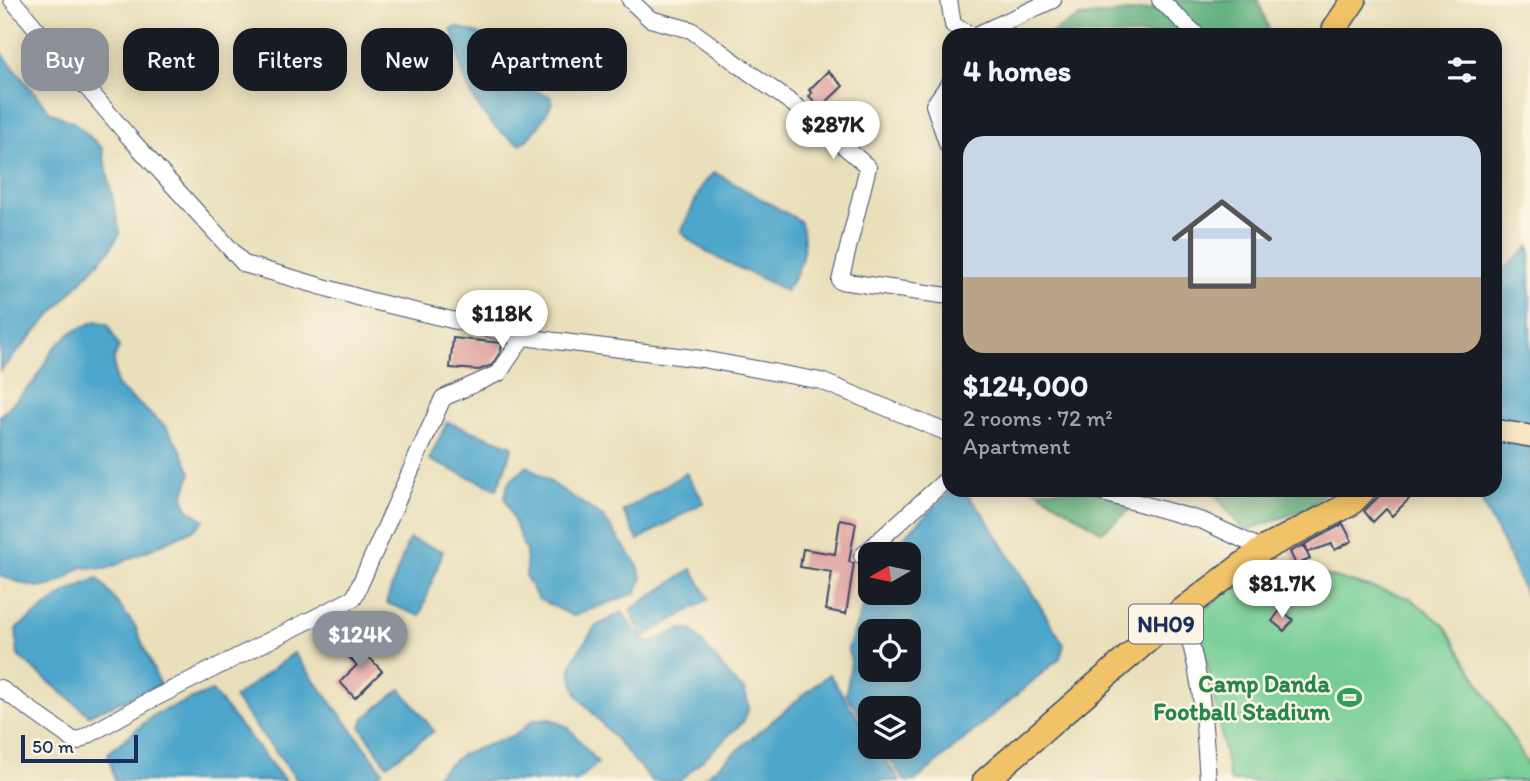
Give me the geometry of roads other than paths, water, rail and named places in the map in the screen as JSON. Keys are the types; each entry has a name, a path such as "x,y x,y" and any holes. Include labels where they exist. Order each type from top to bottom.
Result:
{"main road":[{"path":"1335,28 1354,0"},
{"path":"1502,431 1530,436"},
{"name":"NH09","path":"985,781 1180,612 1263,549 1350,504 1357,497"}],"street":[{"path":"12,0 129,137 244,264 368,300 523,337 702,359 821,381 942,431"},
{"path":"630,0 650,19 691,30 804,112 868,167 840,281 942,295"},
{"path":"949,0 953,28"},
{"path":"991,28 1053,0"},
{"path":"1160,0 1190,28"},
{"path":"942,94 934,105 942,128"},
{"path":"0,688 76,742 149,701 354,598 443,398 499,373 523,337"},
{"path":"877,542 942,483"},
{"path":"1116,497 1203,521 1263,549"},
{"path":"1180,612 1193,648 1204,725 1208,781"}],"water":[{"path":"457,27 467,30 467,84 460,62 453,29"},
{"path":"0,51 21,77 21,91 33,91 50,112 75,123 102,148 120,233 109,251 0,371"},
{"path":"470,91 535,91 550,96 552,103 539,126 520,144 499,131 475,102"},
{"path":"714,172 800,221 804,239 802,258 791,284 785,291 718,258 681,232 702,186"},
{"path":"1530,246 1530,606 1480,497 1502,497 1502,272"},
{"path":"96,321 108,324 119,347 114,359 116,385 166,427 181,450 191,473 183,498 189,510 204,520 195,529 106,569 81,567 51,586 34,586 0,576 0,416 35,381 53,349 72,332"},
{"path":"447,422 513,446 497,489 429,460"},
{"path":"527,466 604,518 638,566 642,579 636,593 573,616 538,599 526,577 526,552 505,498 508,483"},
{"path":"686,473 704,502 638,540 623,511"},
{"path":"945,497 969,497 983,513 1064,645 1060,658 915,781 905,781 890,759 921,759 921,696 858,696 858,712 846,694 851,662 848,648 858,621 858,682 921,682 921,619 859,619 863,606 921,605 921,542 900,542"},
{"path":"409,539 443,551 420,616 386,603"},
{"path":"692,569 709,599 643,637 630,610"},
{"path":"98,578 135,626 160,685 89,715 18,656 16,629 66,592"},
{"path":"622,612 642,640 651,643 681,629 692,630 745,691 749,708 743,722 680,781 652,781 577,695 570,671 576,655 595,627"},
{"path":"294,653 383,771 369,781 298,781 234,698"},
{"path":"829,674 858,718 858,759 885,759 900,781 700,781"},
{"path":"401,689 434,731 387,765 361,727 364,718"},
{"path":"212,691 285,781 115,781 108,753 155,714"},
{"path":"551,719 569,728 598,763 577,781 429,781 461,755 517,734 533,720"}],"place":[{"name":"Camp Danda Football Stadium","path":"1350,697"}]}
